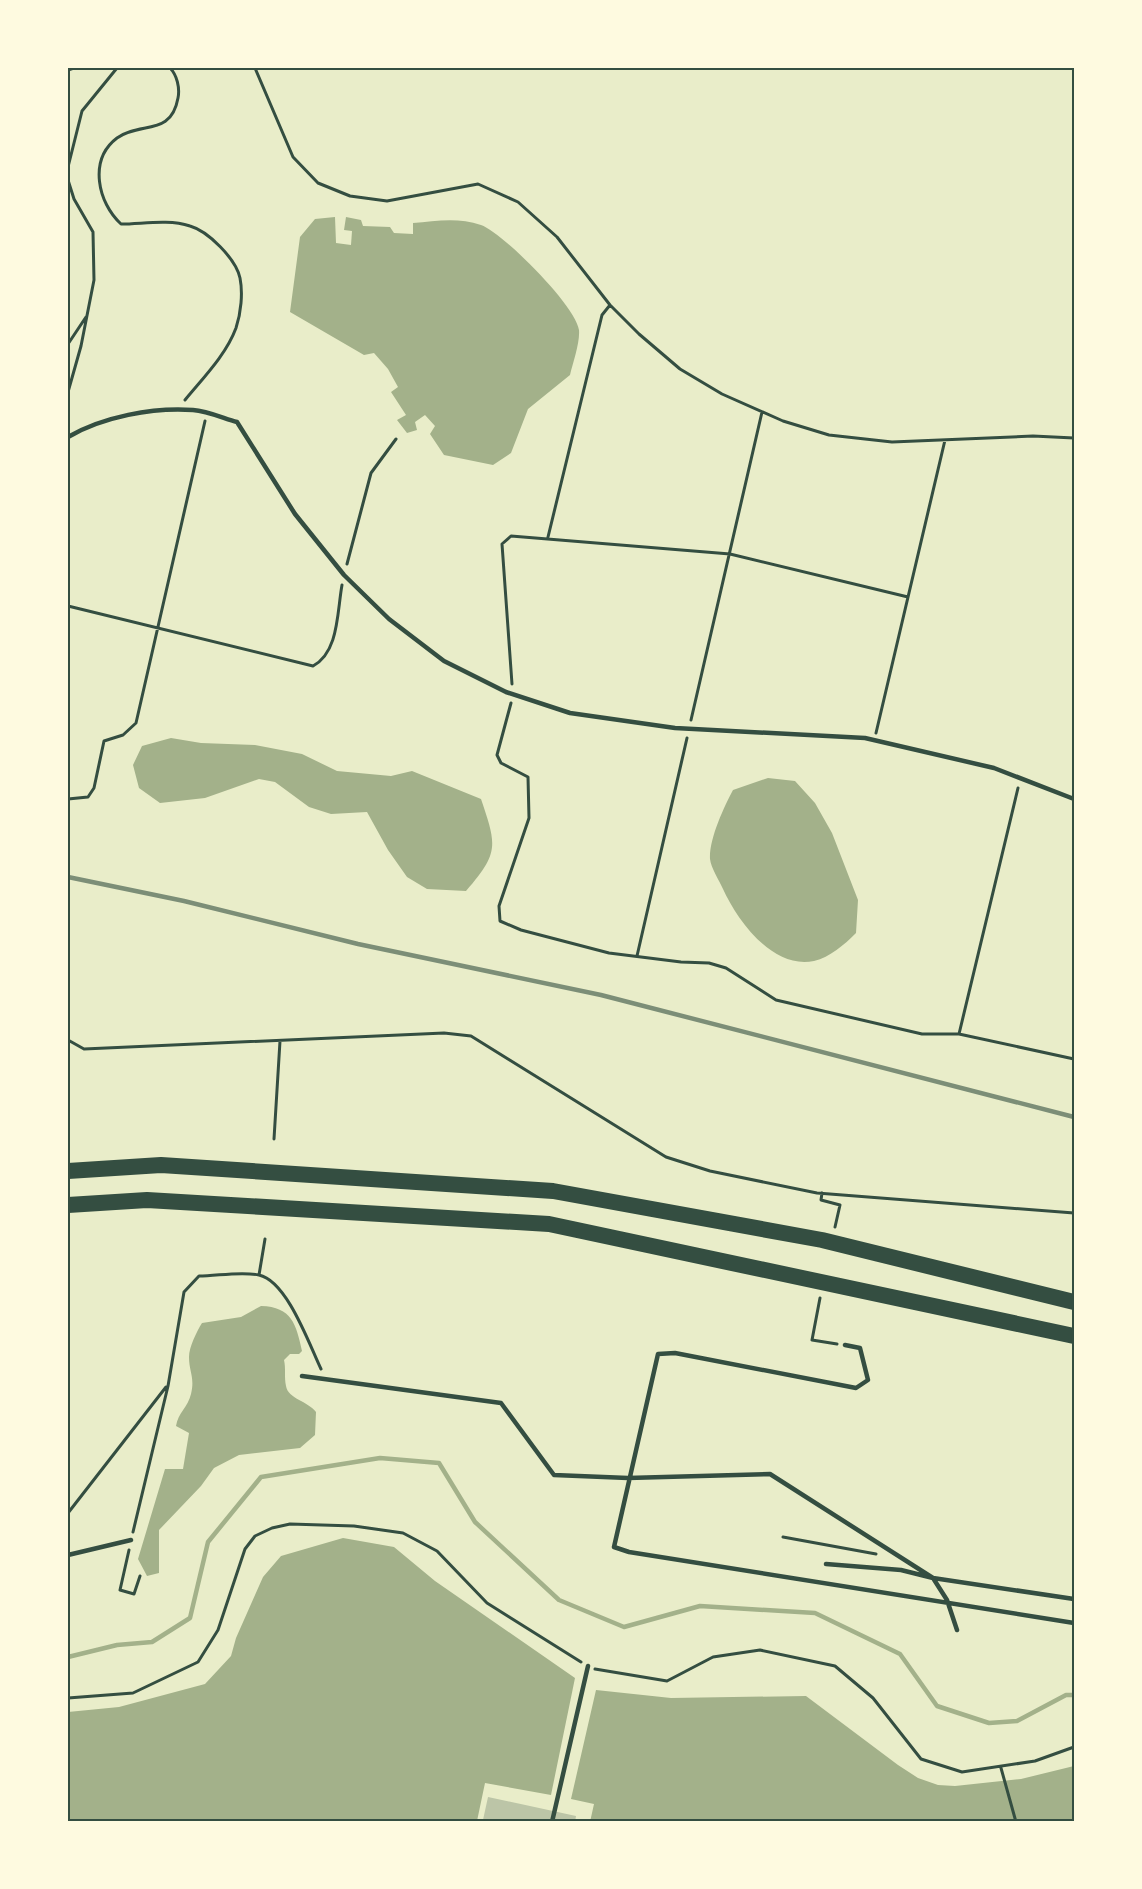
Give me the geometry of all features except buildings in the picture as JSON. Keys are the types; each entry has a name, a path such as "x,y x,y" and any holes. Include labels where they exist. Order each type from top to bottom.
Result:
{"highway":[{"path":"68,1171 161,1166 553,1191 822,1240 1074,1302"},
{"path":"68,1205 147,1200 549,1224 1074,1336"}],"lane":[{"path":"68,437 80,430 143,412 194,410 237,422 295,514 344,575 389,619 444,661 513,694 570,713 689,729 874,741 994,768 1074,799"},
{"path":"845,1345 860,1348 867,1380 856,1388 675,1353 658,1354 614,1547 629,1552 947,1600 1074,1623"},
{"path":"302,1377 501,1403 554,1475 628,1478 770,1474 933,1578 947,1600 957,1630"},
{"path":"68,1555 131,1540"},
{"path":"826,1564 901,1570 933,1578 1074,1599"},
{"path":"552,1821 588,1666"}],"path":[{"path":"68,70 74,68"},
{"path":"68,167 82,111 117,68"},
{"path":"170,68 175,73 179,94 175,113 162,124 117,138 105,154 98,174 100,194 110,214 121,224 167,222 192,226 212,240 228,256 240,276 241,302 236,328 225,350 177,410"},
{"path":"255,68 293,157 318,183 350,196 387,201 478,184 518,202 557,237 610,304 680,369 722,394 762,412 829,435 892,442 1033,436 1074,438"},
{"path":"68,180 74,199 93,232 94,280 68,392"},
{"path":"68,203 74,199"},
{"path":"548,537 602,315 610,304"},
{"path":"68,344 87,316"},
{"path":"637,956 762,412"},
{"path":"68,799 88,797 94,788 104,741 123,735 136,723 206,413"},
{"path":"68,606 158,626 313,666 324,660 331,646 344,575 371,473 396,439"},
{"path":"874,741 945,440"},
{"path":"908,597 730,554 548,537 510,536 502,544 513,694 497,755 501,763 528,777 529,818 499,906 500,921 521,930 576,944 637,956 709,963 726,968 776,1000 922,1034 959,1034 1074,1059"},
{"path":"959,1034 1020,778"},
{"path":"68,1040 84,1049 444,1033 471,1036 666,1157 710,1171 822,1193 1074,1213"},
{"path":"274,1139 280,1041"},
{"path":"822,1193 821,1200 830,1203"},
{"path":"259,1275 265,1239"},
{"path":"140,1576 134,1594 120,1590 168,1386 184,1292 199,1276 259,1275 272,1281 284,1293 326,1380"},
{"path":"68,1513 168,1386"},
{"path":"68,1698 133,1693 198,1662 218,1630 245,1549 255,1536 272,1528 290,1524 354,1526 403,1533 437,1551 487,1603 588,1666 601,1671 667,1681 713,1657 760,1650 835,1666 873,1698 921,1759 962,1772 1001,1768 1035,1761 1074,1747"},
{"path":"783,1537 908,1560"},
{"path":"1001,1768 1016,1821"}],"shaded area":[{"path":"335,217 336,243 351,245 352,231 344,230 346,217 361,220 363,226 390,227 394,233 413,234 413,223 430,221 455,220 481,225 521,255 566,305 579,330 570,375 528,409 511,453 493,465 444,455 430,434 435,426 425,415 415,422 417,430 407,433 397,420 406,415 391,392 398,387 388,369 374,353 364,355 290,312 300,237 315,219"},
{"path":"171,738 201,743 255,745 302,754 337,771 391,776 412,771 481,799 492,839 489,858 485,867 466,891 427,889 407,877 388,850 367,812 331,814 309,807 275,782 259,779 205,798 160,803 139,788 133,765 142,746"},
{"path":"768,778 795,781 815,803 832,833 858,900 856,933 826,957 814,961 799,962 784,958 758,940 737,915 711,863 710,851 714,833 733,790"},
{"path":"261,1306 280,1310 295,1325 302,1351 299,1354 290,1354 284,1360 286,1386 290,1394 316,1412 315,1435 300,1448 239,1455 214,1468 201,1486 159,1530 159,1573 147,1576 138,1559 165,1469 183,1469 189,1433 176,1426 191,1394 189,1357 194,1339 202,1323 241,1317"},
{"path":"343,1538 394,1547 435,1581 575,1678 551,1795 485,1783 477,1821 68,1821 68,1712 119,1707 205,1684 231,1656 236,1638 263,1577 281,1556"},
{"path":"596,1690 671,1698 806,1696 898,1765 918,1778 938,1785 955,1786 1021,1779 1074,1766 1074,1821 590,1822 594,1804 571,1799"}],"waterway":[{"path":"68,1657 117,1645 152,1642 190,1618 208,1542 261,1477 380,1458 439,1463 475,1522 559,1600 624,1627 700,1606 815,1613 900,1654 937,1706 989,1723 1017,1721 1066,1695 1074,1695"}],"railway":[{"path":"68,877 184,901 358,944 601,995 1074,1117"}]}
